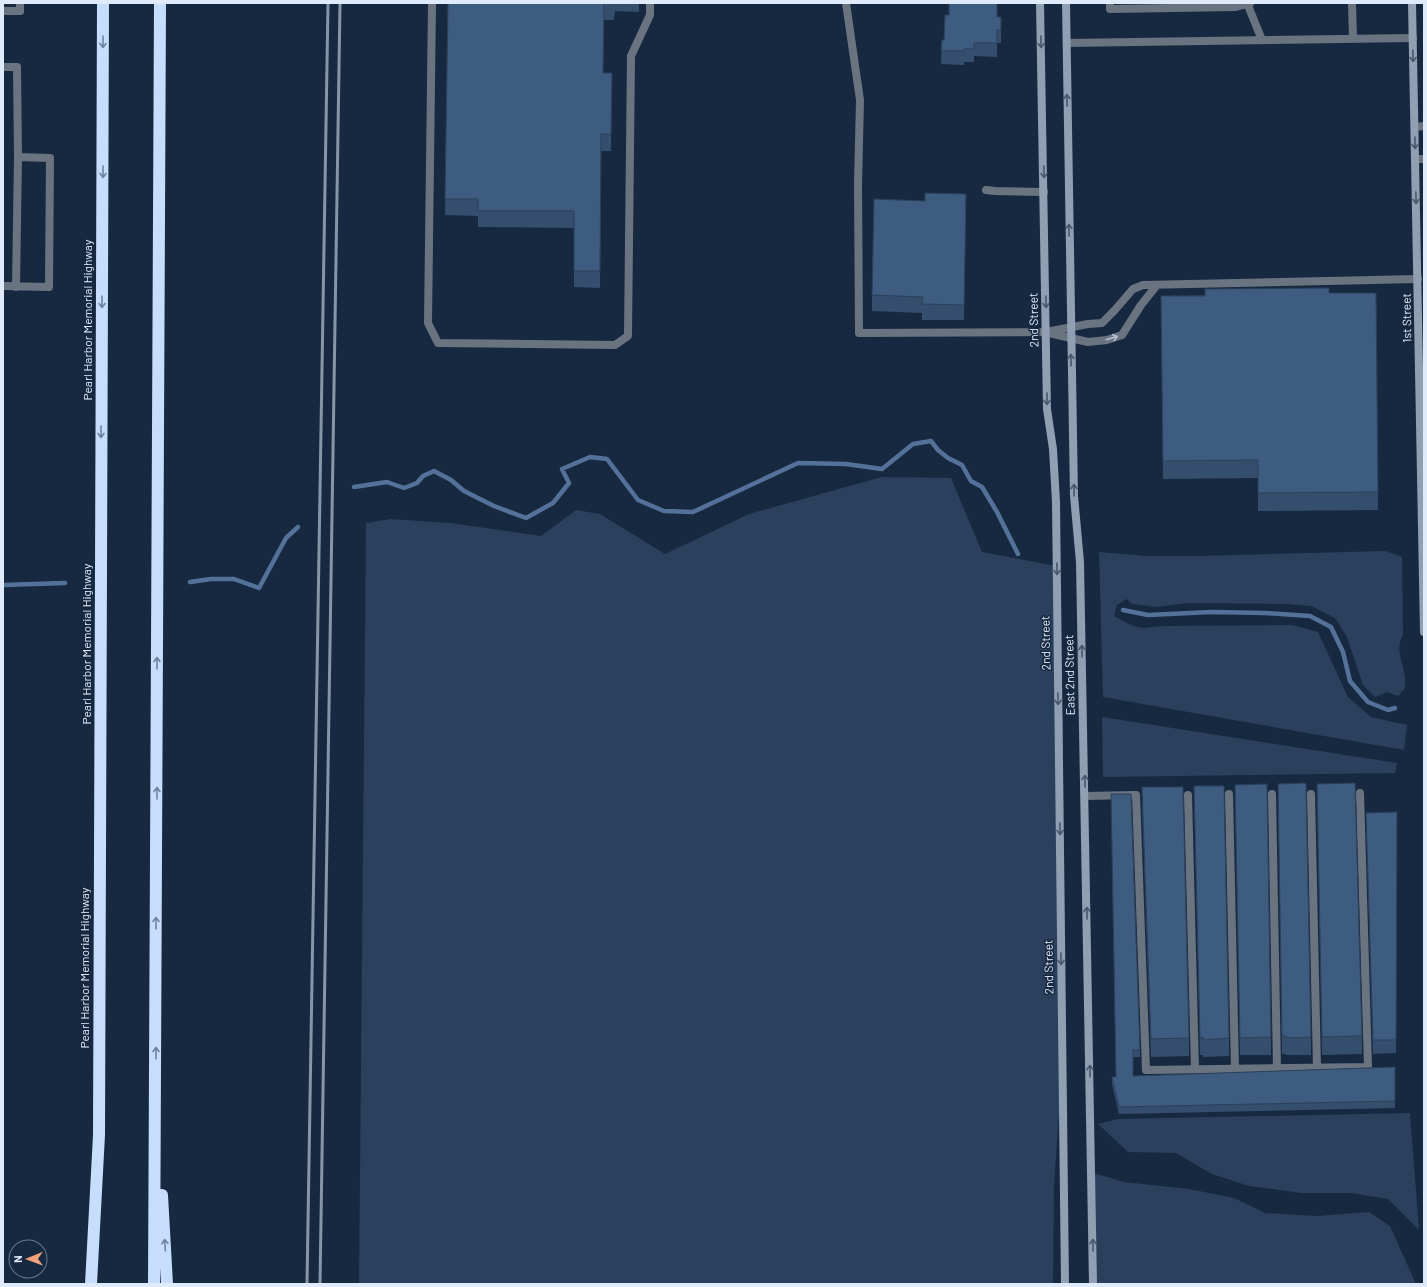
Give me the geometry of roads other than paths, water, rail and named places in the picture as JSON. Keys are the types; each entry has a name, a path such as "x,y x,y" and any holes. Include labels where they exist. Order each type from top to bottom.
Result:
{"highway":[{"name":"Pearl Harbor Memorial Highway","path":"91,1284 98,1135 103,3"},
{"path":"154,1284 160,3"},
{"path":"155,1092 167,1284"}],"street":[{"path":"432,3 428,323 438,343 615,345 628,336 632,56 650,15 650,3"},
{"path":"846,3 860,100 858,177 859,333 1046,332 1102,322 1114,311 1133,289 1143,285 1418,280"},
{"name":"2nd Street","path":"1040,3 1047,408 1053,449 1056,509 1065,1284"},
{"path":"1066,3 1071,338"},
{"path":"1110,3 1110,9 1236,7 1248,3 1262,40"},
{"path":"1352,3 1353,39"},
{"name":"1st Street","path":"1412,3 1424,632"},
{"path":"3,12 20,7"},
{"path":"1067,43 1413,38"},
{"path":"3,67 17,67 18,158 16,287"},
{"path":"1415,127 1424,126"},
{"path":"3,286 49,287 50,158 18,158"},
{"path":"1415,159 1424,159"},
{"path":"986,190 1044,192"},
{"path":"1046,332 1088,342 1107,340 1122,335 1141,305 1157,285"},
{"name":"East 2nd Street","path":"1071,338 1074,496 1080,562 1093,1284"},
{"path":"1085,796 1136,796 1146,1070 1195,1070 1368,1067 1360,793"},
{"path":"1229,794 1235,1069"},
{"path":"1272,794 1277,1068"},
{"path":"1311,794 1317,1068"},
{"path":"1188,795 1195,1070"}],"waterway":[{"path":"354,487 387,482 404,488 417,483 423,476 434,471 451,480 464,491 494,506 526,518 553,503 569,483 562,469 590,457 607,459 638,500 664,511 693,512 798,463 846,464 882,469 913,444 931,441 938,450 948,458 962,465 971,481 982,487 997,512 1018,554"},
{"path":"190,582 211,579 234,579 259,588 286,538 298,527"},
{"path":"3,585 65,583"},
{"path":"1123,610 1148,615 1211,612 1310,616 1331,627 1343,652 1350,681 1368,702 1388,710 1395,708"}],"railway":[{"path":"307,1284 328,3"},
{"path":"320,1284 340,3"}]}
